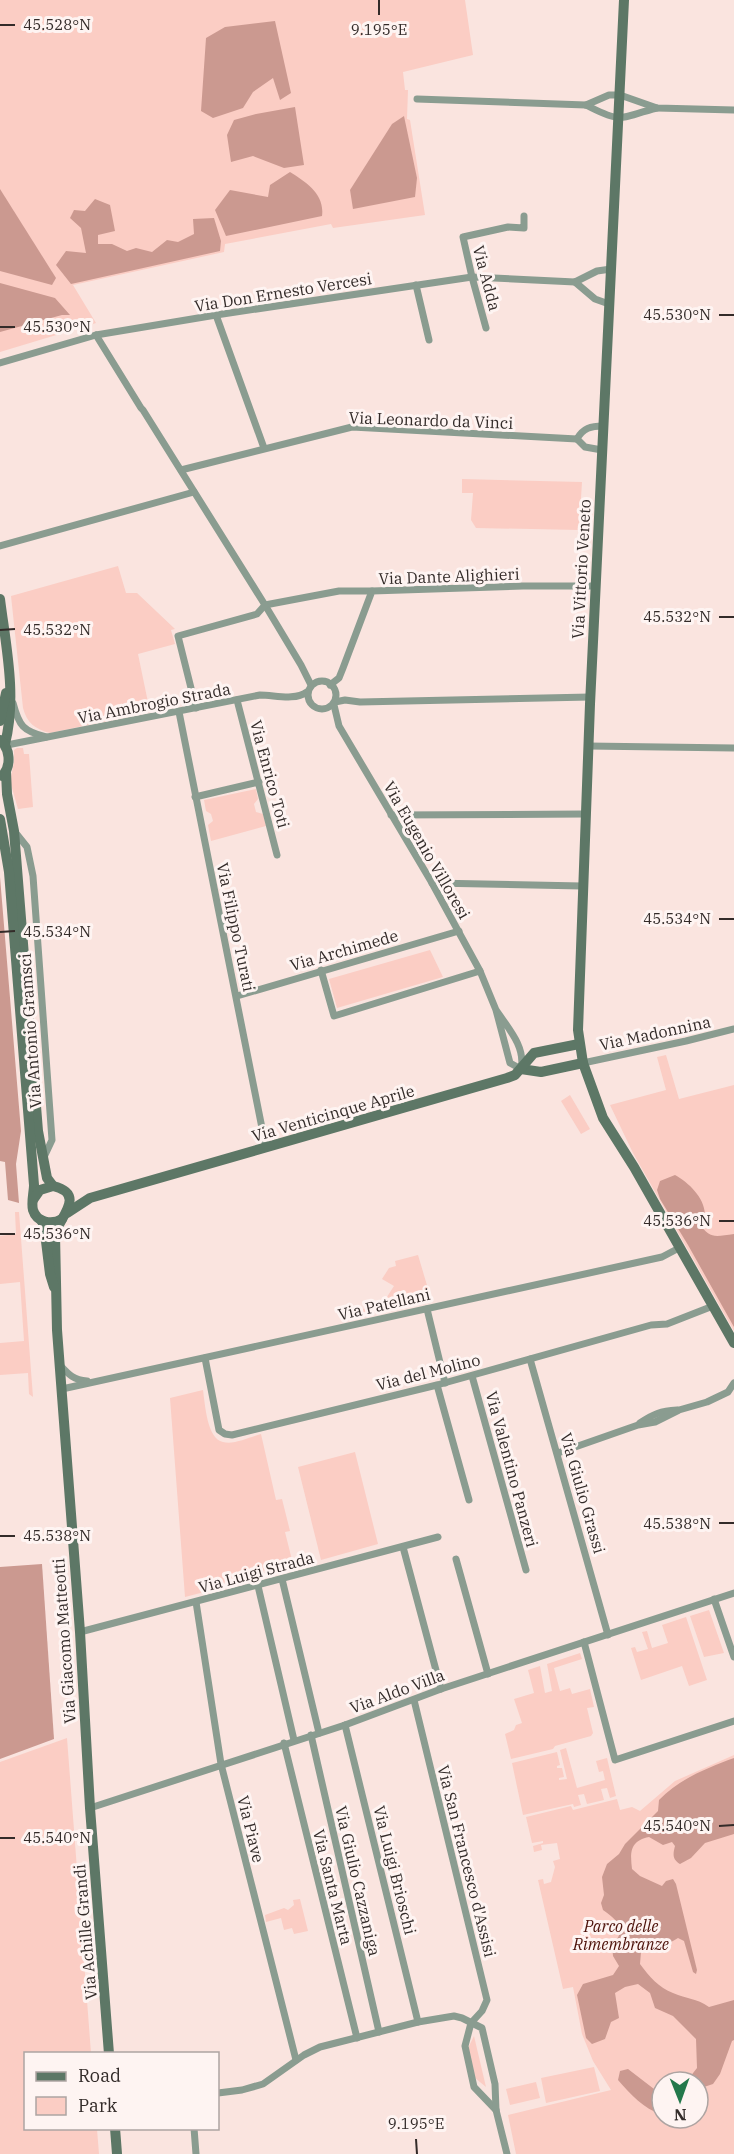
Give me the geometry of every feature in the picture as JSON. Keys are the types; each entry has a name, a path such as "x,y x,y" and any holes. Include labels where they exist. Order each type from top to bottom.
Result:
{"street":[{"name":"Via Vittorio Veneto","path":"624,0 590,698 582,886 579,1044 583,1063 603,1118 634,1167 734,1343"},
{"path":"417,99 586,105 609,95 620,94 657,108 734,110"},
{"path":"586,105 608,117 618,118 627,118 657,108"},
{"name":"Via Adda","path":"486,328 463,237 508,227 524,228 524,216"},
{"name":"Via Don Ernesto Vercesi","path":"0,363 96,335 216,315 472,278 575,282 597,271 611,269"},
{"path":"575,282 595,299 609,304"},
{"path":"416,285 429,340"},
{"path":"216,315 264,448"},
{"path":"96,335 302,665 311,685"},
{"path":"602,450 585,447 577,439 582,431 590,427 603,426"},
{"name":"Via Leonardo da Vinci","path":"181,470 352,427 577,439"},
{"path":"0,546 194,492"},
{"name":"Via Dante Alighieri","path":"330,685 339,678 372,591 596,586"},
{"path":"196,708 178,636 257,614 265,605 339,591 372,591"},
{"path":"0,599 8,666 5,700 0,721"},
{"path":"302,665 322,682 330,685 336,694 334,703"},
{"name":"Via Antonio Gramsci","path":"8,666 12,697 9,729 4,743 9,758 3,775 14,831 38,1131 47,1178 53,1186"},
{"path":"322,682 311,685 307,692 309,702 318,708 327,708 345,700 360,702 590,698"},
{"name":"Via Ambrogio Strada","path":"4,743 48,737 260,695 292,697 301,696 307,692"},
{"path":"12,697 18,721 29,732 48,737"},
{"name":"Via Enrico Toti","path":"237,700 277,855"},
{"name":"Via Eugenio Villoresi","path":"334,703 339,726 432,883 480,972 496,1010 510,1063 521,1069 523,1059 521,1049 496,1010"},
{"name":"Via Filippo Turati","path":"179,712 266,1148"},
{"path":"588,746 734,748"},
{"path":"195,797 260,782"},
{"path":"391,815 585,814"},
{"name":"Via Antonio Gramsci","path":"1,822 9,872 34,1178 33,1200"},
{"path":"432,883 582,886"},
{"name":"Via Archimede","path":"237,996 459,931"},
{"path":"321,970 334,1016 480,972"},
{"name":"Via Madonnina","path":"583,1063 734,1029"},
{"path":"521,1069 534,1053 579,1044"},
{"name":"Via Venticinque Aprile","path":"65,1216 90,1198 501,1080 515,1075 521,1069 541,1072 583,1063"},
{"path":"64,1191 69,1201 65,1216 52,1223 41,1220 33,1209 33,1200 40,1190 53,1186 64,1191 72,1195 90,1198"},
{"name":"Via Giacomo Matteotti","path":"65,1216 57,1226 55,1234 57,1277 55,1292 80,1632 90,1808"},
{"name":"Via Giacomo Matteotti","path":"41,1220 44,1225 50,1274 55,1292"},
{"name":"Via Patellani","path":"62,1389 662,1257 679,1248"},
{"name":"Via del Molino","path":"205,1358 219,1430 232,1436 472,1376 651,1325 667,1324 713,1306"},
{"path":"428,1309 445,1383"},
{"name":"Via Giulio Grassi","path":"530,1359 608,1635"},
{"path":"60,1365 70,1376 78,1380 93,1382"},
{"name":"Via Valentino Panzeri","path":"472,1376 526,1570"},
{"path":"558,1453 638,1425 660,1411 679,1410 731,1393 734,1383"},
{"path":"437,1385 470,1500"},
{"name":"Via Luigi Strada","path":"80,1632 438,1537"},
{"path":"403,1546 441,1689"},
{"path":"456,1559 488,1674"},
{"name":"Via Giulio Cazzaniga","path":"282,1579 379,2032"},
{"path":"258,1586 294,1740"},
{"name":"Via Aldo Villa","path":"90,1808 345,1725 441,1689 734,1593"},
{"path":"714,1599 734,1657"},
{"name":"Via Piave","path":"196,1602 220,1764 296,2060"},
{"path":"584,1642 615,1760 734,1721"},
{"name":"Via San Francesco d'Assisi","path":"414,1700 487,2000 482,2011 471,2023"},
{"name":"Via Luigi Brioschi","path":"345,1725 418,2022"},
{"name":"Via Santa Marta","path":"284,1743 357,2038"},
{"name":"Via Achille Grandi","path":"90,1808 109,2052"},
{"path":"219,2093 263,2084 296,2060 320,2047 418,2022 454,2016 482,2028 495,2084 496,2110 507,2154"},
{"path":"471,2023 465,2046 474,2087 496,2110"},
{"path":"115,2130 117,2154"},
{"path":"194,2130 196,2154"}],"green space":[{"path":"0,0 465,0 473,55 403,72 405,90 408,90 407,119 410,120 425,215 333,228 331,224 225,244 224,252 73,285 96,323 0,352"},
{"path":"275,21 291,93 280,100 273,78 253,92 243,108 213,118 201,111 206,38 225,27"},
{"path":"295,107 304,165 284,168 253,156 231,162 227,135 234,120"},
{"path":"404,116 417,178 415,197 353,209 350,190 392,124"},
{"path":"290,172 317,195 321,201 322,216 226,236 215,210 230,190 268,197 270,185"},
{"path":"0,189 56,278 52,285 0,271"},
{"path":"95,199 110,205 115,231 98,235 98,244 112,244 127,251 136,248 152,252 167,240 178,242 194,234 193,219 214,218 221,241 220,251 71,284 56,265 66,251 86,253 81,228 70,218 74,210 85,211"},
{"path":"0,283 55,298 70,315 62,315 0,332"},
{"path":"462,479 582,482 579,530 476,528 471,520 473,493 462,493"},
{"path":"118,566 126,593 137,593 175,629 171,630 175,644 138,654 150,712 50,733 40,730 32,725 23,708 11,596"},
{"path":"23,748 24,754 29,754 33,807 18,809 10,781 14,750"},
{"path":"256,789 258,799 254,804 256,812 263,814 266,826 211,841 208,825 213,821 211,814 206,811 204,800"},
{"path":"0,877 21,1131 16,1164 19,1203 8,1200 5,1162 0,1161"},
{"path":"430,950 443,977 337,1008 329,979"},
{"path":"666,1055 679,1099 734,1085 734,1331 633,1153 610,1105 666,1090 657,1057"},
{"path":"570,1095 590,1129 581,1134 561,1101"},
{"path":"675,1175 699,1196 705,1214 700,1217 699,1223 707,1232 714,1236 734,1234 734,1327 660,1199 657,1190 660,1181"},
{"path":"15,1212 19,1212 33,1397 29,1394 28,1373 0,1375 0,1343 24,1341 20,1282 0,1284 0,1236 16,1234"},
{"path":"418,1255 429,1292 385,1300 394,1286 382,1279 389,1268 396,1266 395,1261"},
{"path":"394,1302 395,1308 360,1316 358,1310"},
{"path":"203,1390 210,1428 218,1439 223,1442 232,1442 261,1434 276,1500 282,1499 290,1531 285,1532 294,1568 248,1580 247,1576 212,1586 212,1590 185,1597 170,1398"},
{"path":"355,1452 378,1544 321,1560 298,1467"},
{"path":"42,1564 54,1739 0,1759 0,1567"},
{"path":"709,1610 724,1653 704,1657 690,1616"},
{"path":"686,1617 707,1680 689,1686 682,1666 641,1680 631,1648 635,1647 637,1652 648,1649 642,1632 647,1631 652,1648 668,1643 662,1625"},
{"path":"580,1653 582,1659 554,1668 560,1691 570,1688 572,1694 590,1689 594,1707 587,1708 593,1733 591,1736 555,1746 553,1749 511,1759 505,1734 522,1723 514,1699 534,1693 528,1670 540,1666 545,1693 552,1691 547,1664"},
{"path":"67,1738 91,2052 24,2052 24,2130 97,2130 99,2154 0,2154 0,1762"},
{"path":"566,1748 577,1788 605,1780 603,1771 599,1772 596,1761 607,1758 616,1796 610,1798 607,1788 601,1789 604,1800 587,1804 584,1794 578,1795 581,1805 574,1807 573,1804 523,1815 512,1763 557,1752 560,1765 557,1768 562,1768 564,1777 559,1780 567,1779 560,1750"},
{"name":"Parco delle Rimembranze","path":"734,1755 734,2154 516,2154 508,2115 611,2090 593,2061 582,2034 573,1987 563,1989 538,1880 543,1879 544,1884 551,1882 555,1867 553,1861 560,1859 557,1843 541,1845 542,1850 534,1852 533,1846 543,1841 532,1843 526,1817 571,1806 573,1810 617,1799 620,1810 632,1807 640,1811 675,1781"},
{"path":"734,1758 734,1834 705,1843 691,1858 680,1864 674,1858 675,1846 672,1842 663,1845 649,1837 638,1841 631,1852 632,1869 640,1876 662,1886 666,1881 673,1879 676,1884 697,1970 696,1974 693,1972 684,1941 678,1938 663,1945 648,1946 641,1952 640,1964 663,1988 709,2007 734,2000 734,2040 720,2074 710,2085 710,2070 695,2070 696,2039 673,2016 655,2008 650,1993 638,1984 625,1987 615,1993 619,2018 611,2022 605,2039 592,2044 586,2038 577,1995 583,1984 613,1975 619,1966 613,1956 612,1945 619,1934 619,1926 603,1910 601,1903 604,1895 602,1877 607,1864 658,1811 659,1800 675,1786"},
{"path":"300,1899 308,1931 294,1934 292,1928 284,1930 281,1918 266,1922 265,1915 284,1908 288,1910 294,1905 293,1900"},
{"path":"474,2036 486,2087 475,2078 468,2048"},
{"path":"594,2067 600,2091 546,2103 541,2078"},
{"path":"628,2069 650,2086 650,2109 618,2080 620,2071"},
{"path":"536,2082 540,2098 510,2105 506,2089"}]}
